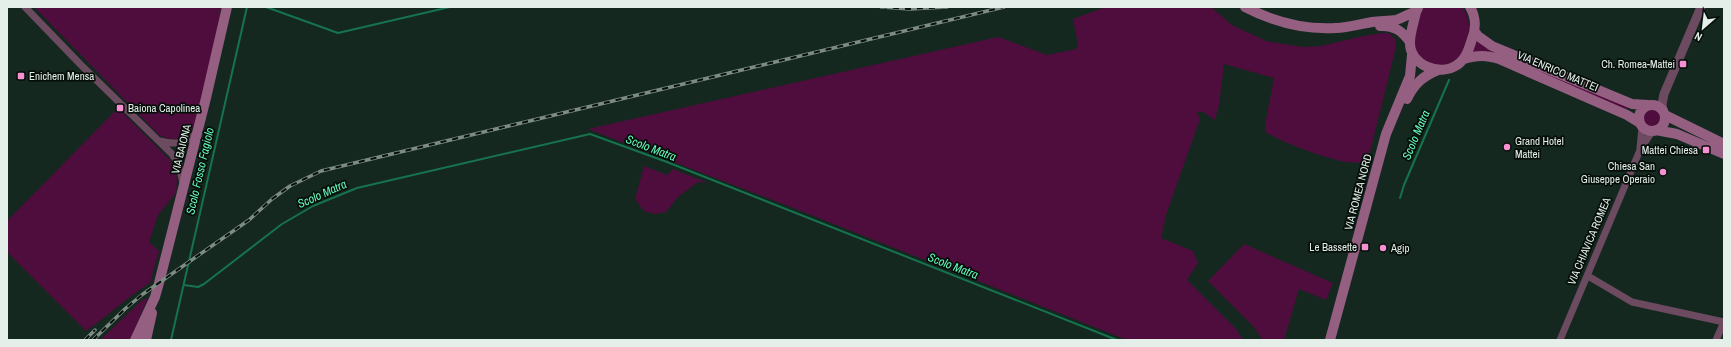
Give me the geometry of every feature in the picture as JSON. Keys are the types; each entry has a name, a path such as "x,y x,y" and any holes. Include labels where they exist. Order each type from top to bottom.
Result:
{"main road":[{"name":"VIA BAIONA","path":"146,340 155,296 199,130 227,7"},
{"path":"1245,7 1276,21 1293,26 1311,28 1336,28 1364,25 1390,26 1396,28 1410,42"},
{"path":"1464,59 1475,32 1474,16 1470,7"},
{"path":"1364,25 1370,22 1396,20 1418,10"},
{"path":"1410,42 1418,10"},
{"name":"VIA ENRICO MATTEI","path":"1475,32 1492,46 1632,104 1650,104"},
{"name":"VIA ROMEA NORD","path":"1330,340 1386,134 1410,76 1412,55 1410,42"},
{"path":"1412,55 1426,67 1438,70"},
{"name":"VIA ENRICO MATTEI","path":"1464,59 1475,56 1489,56 1499,59 1627,115 1641,125"},
{"name":"VIA ROMEA NORD","path":"1392,120 1418,82 1428,74 1438,70 1452,68 1464,59"},
{"path":"1724,144 1664,112 1656,105 1650,104 1640,112 1641,125 1649,131 1677,134 1724,154"},
{"path":"1655,131 1664,122 1664,112"},
{"name":"VIA BAIONA","path":"135,340 155,296"}],"street":[{"path":"25,7 80,65 172,154 178,165 182,178 183,192"},
{"path":"1664,112 1662,104 1664,94 1701,7"},
{"path":"1650,104 1658,101 1664,94"},
{"name":"VIA CHIAVICA ROMEA","path":"1640,150 1641,125"},
{"path":"158,140 169,144 184,142 199,130"},
{"name":"VIA CHIAVICA ROMEA","path":"1560,340 1640,150 1649,136 1655,131"},
{"path":"1588,276 1632,302 1724,322 1716,340"}],"shaded area":[{"path":"34,7 221,7 214,48 194,126 182,137 169,139 159,135"},
{"path":"1106,7 1211,7 1232,25 1266,41 1303,47 1321,46 1382,33 1389,33 1395,39 1396,47 1369,156 1365,162 1348,162 1304,150 1266,132 1265,125 1274,78 1224,64 1219,105 1215,120 1203,112 1197,112 1200,118 1199,122 1166,215 1161,238 1193,251 1198,263 1187,280 1236,329 1243,340 1127,340 796,209 588,129 998,37 1047,55 1076,49 1078,44 1073,19"},
{"path":"1424,7 1462,7 1467,16 1469,26 1465,47 1460,56 1453,62 1443,65 1432,64 1422,60 1414,48 1417,19"},
{"path":"1475,40 1628,107 1627,111 1497,56 1470,56"},
{"path":"118,108 169,159 176,170 176,193 158,215 149,242 159,251 150,283 133,294 86,331 7,252 7,221"},
{"path":"1652,109 1658,112 1661,118 1658,124 1652,127 1646,124 1643,118 1646,112"},
{"path":"644,166 667,175 673,169 708,183 698,182 679,196 666,212 655,214 644,211 635,199"},
{"path":"1244,244 1333,283 1326,300 1299,289 1284,340 1263,340 1253,326 1208,281"},
{"path":"148,298 130,340 100,340 142,300"}],"waterway":[{"name":"Scolo Fosso Fagiolo","path":"171,340 247,7"},
{"path":"266,7 338,33 450,7"},
{"name":"Scolo Matra","path":"1400,198 1404,185 1449,80"},
{"name":"Scolo Matra","path":"184,285 198,287 204,284 282,224 313,206 357,188 590,134 667,162 1117,340"}],"railway":[{"path":"881,7 910,9 947,7"},
{"path":"93,340 126,308 143,294 249,220 272,199 290,186 321,171 1004,7"},
{"path":"85,340 95,330"}],"place":[{"name":"Ch. Romea-Mattei","path":"1683,64"},
{"name":"Enichem Mensa","path":"21,76"},
{"name":"Baiona Capolinea","path":"120,108"},
{"name":"Grand Hotel Mattei","path":"1507,147"},
{"name":"Mattei Chiesa","path":"1706,150"},
{"name":"Chiesa San Giuseppe Operaio","path":"1663,172"},
{"name":"Le Bassette","path":"1365,247"},
{"name":"Agip","path":"1383,248"}]}
